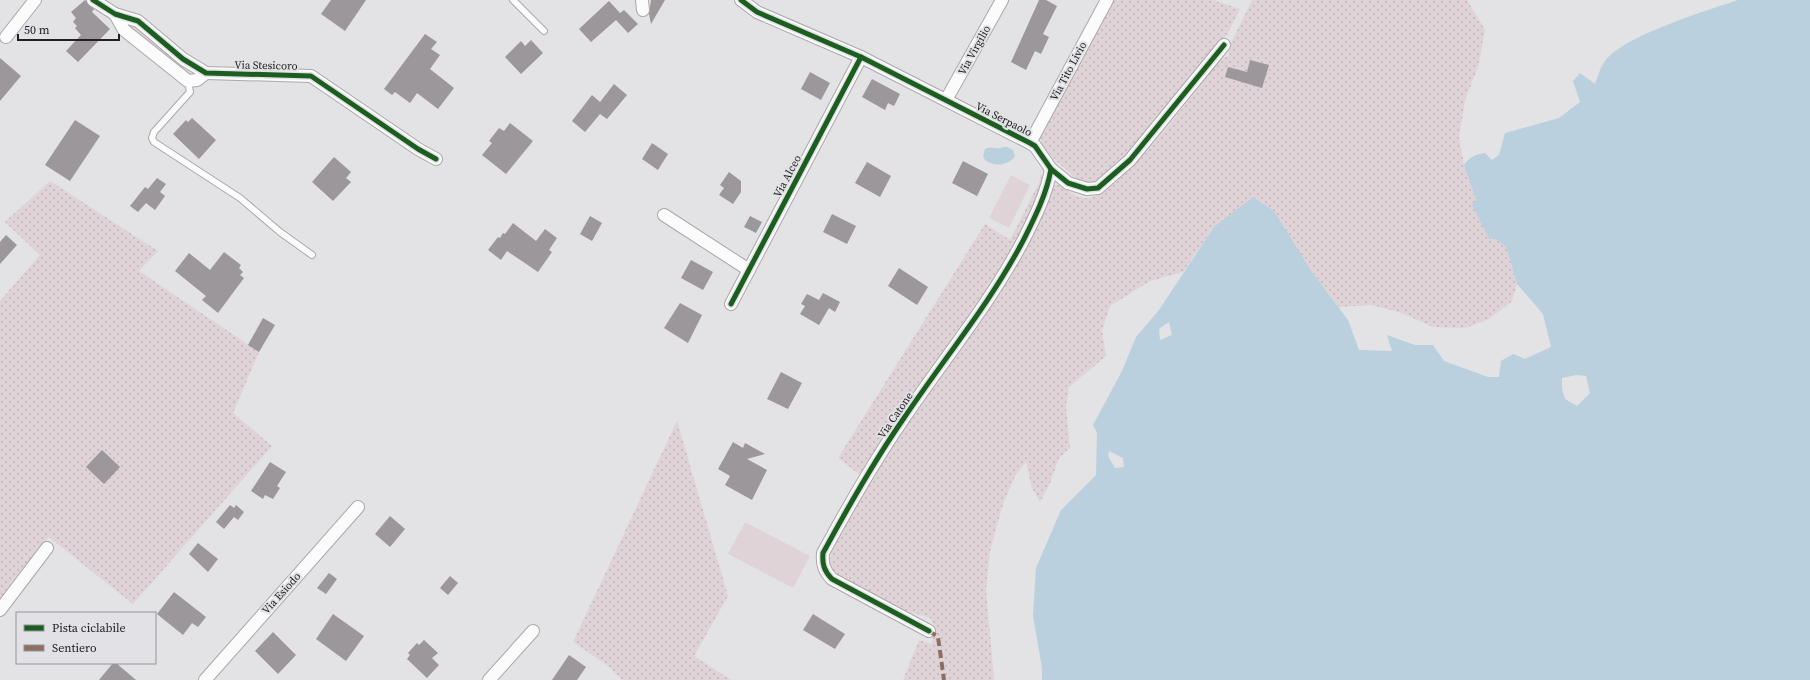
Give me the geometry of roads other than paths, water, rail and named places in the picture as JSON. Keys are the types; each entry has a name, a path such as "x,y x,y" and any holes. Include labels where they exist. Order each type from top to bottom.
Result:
{"street":[{"path":"6,37 36,0"},
{"name":"Via Stesicoro","path":"93,0 115,14 138,21 183,59 206,73 311,76 418,149 436,159"},
{"name":"Via Serpaolo","path":"741,0 757,12 861,57 1030,143 1035,146 1051,168 1068,183 1087,189 1098,188 1130,160 1224,45"},
{"name":"Via Virgilio","path":"946,100 1002,0"},
{"name":"Via Tito Livio","path":"1030,143 1107,0"},
{"path":"115,14 124,30 188,81 197,80 206,73"},
{"name":"Via Alceo","path":"731,304 861,57"},
{"name":"Via Catone","path":"929,631 832,579 826,573 822,563 823,553 859,487 900,424 992,296 1029,229 1048,184 1051,168"},
{"path":"664,215 749,270"},
{"name":"Via Esiodo","path":"205,680 358,506"},
{"path":"0,610 47,548"},
{"path":"489,680 533,631"}],"lane":[{"path":"513,0 544,32"},
{"path":"188,81 190,92 154,132 152,138 154,142 240,198 280,232 312,255"}],"water":[{"path":"1738,0 1810,0 1810,680 1042,680 1042,668 1033,616 1036,568 1061,510 1096,475 1097,433 1093,425 1122,371 1136,337 1159,310 1214,227 1253,197 1274,211 1310,269 1348,320 1359,350 1392,351 1387,335 1415,345 1433,345 1444,361 1488,377 1499,377 1501,361 1513,354 1525,359 1551,347 1543,314 1517,284 1506,247 1495,238 1489,239 1472,205 1476,200 1464,165 1470,158 1479,154 1485,153 1492,160 1499,155 1505,133 1559,118 1580,102 1573,81 1580,73 1595,84 1603,63 1615,51 1647,33 1687,17","holes":["1169,322 1172,335 1160,340 1159,329","1576,375 1586,376 1590,393 1577,406 1565,399 1562,389 1562,378","1109,451 1123,458 1124,467 1115,468 1108,456"]},
{"path":"1003,147 1013,150 1015,156 1009,162 1005,164 992,164 985,160 983,156 985,149"}]}
